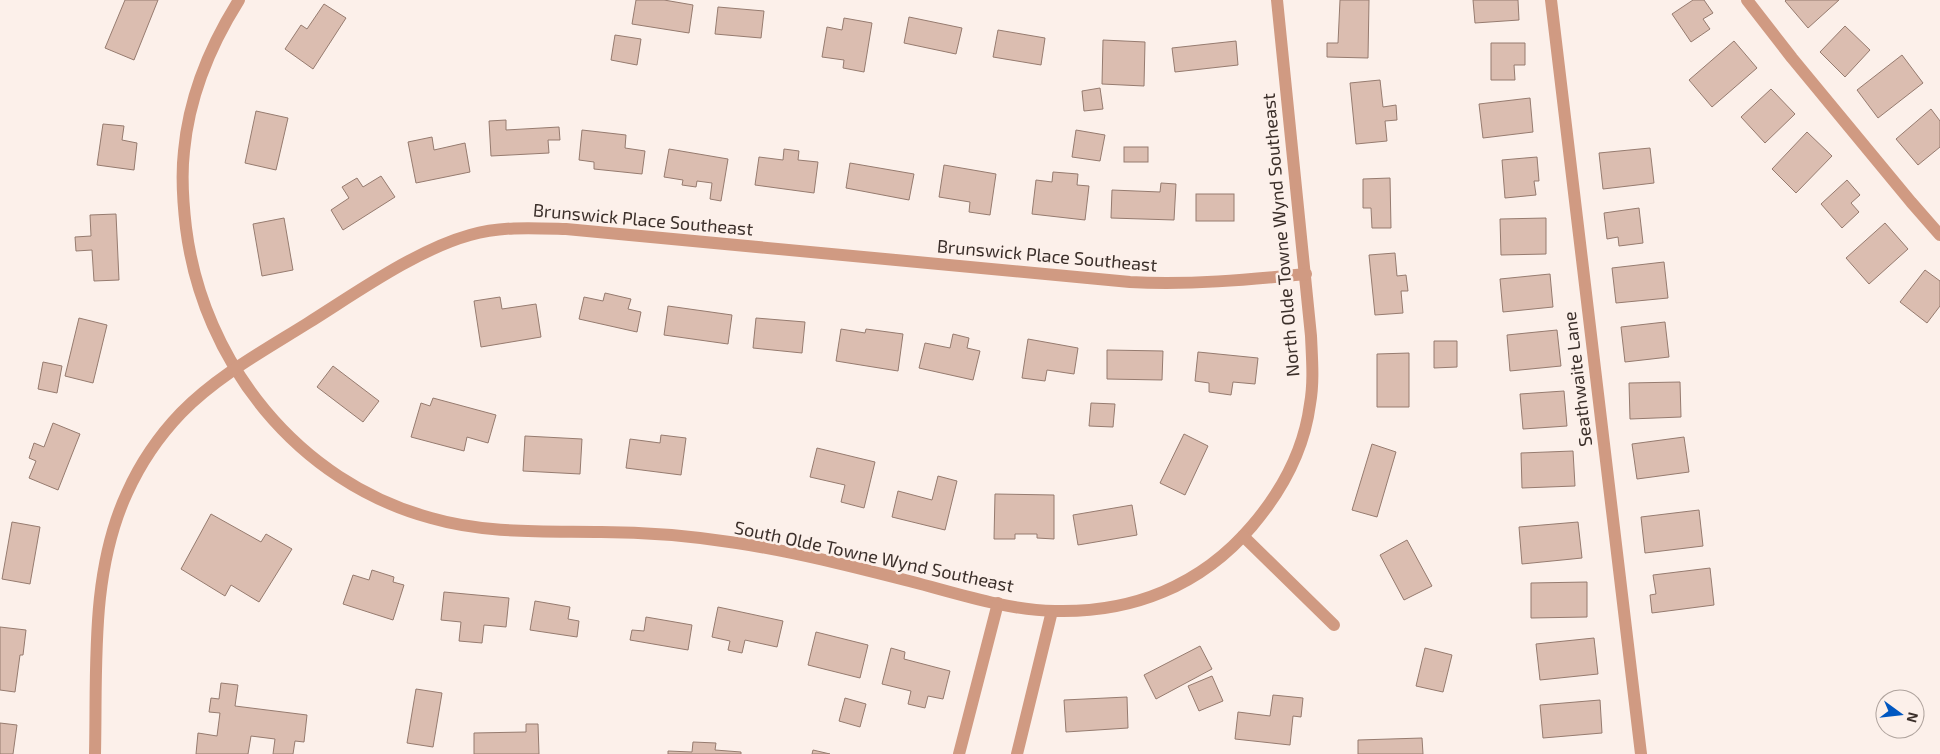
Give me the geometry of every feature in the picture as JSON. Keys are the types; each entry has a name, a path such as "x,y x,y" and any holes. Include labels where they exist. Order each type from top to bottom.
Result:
{"street":[{"name":"South Olde Towne Wynd Southeast","path":"238,0 224,23 198,84 184,150 182,180 184,211 194,271 211,323 234,370 267,412 305,451 354,486 383,501 424,516 456,524 496,529 692,536 738,543 836,563 998,603 1052,611"},
{"name":"North Olde Towne Wynd Southeast","path":"1052,611 1113,607 1146,599 1195,577 1221,558 1261,515 1280,487 1295,459 1305,431 1310,404 1312,376 1311,336 1276,0"},
{"name":"Seathwaite Lane","path":"1551,0 1641,754"},
{"path":"1747,0 1792,58 1911,202 1940,234"},
{"name":"Brunswick Place Southeast","path":"95,754 97,651 101,587 107,550 115,522 127,492 162,435 182,412 234,370 378,279 411,261 470,235 502,229 531,228 601,231 1165,284 1306,274"},
{"path":"1243,536 1334,624"},
{"path":"960,754 998,603"},
{"path":"1017,754 1052,611"}],"building":[{"path":"125,0 158,0 134,60 105,48"},
{"path":"636,0 664,0 693,5 689,33 632,24"},
{"path":"1340,0 1369,0 1368,58 1327,57 1327,43 1338,43"},
{"path":"1473,0 1518,0 1519,20 1475,23"},
{"path":"1693,0 1704,0 1713,13 1703,19 1710,29 1691,42 1672,14"},
{"path":"1786,0 1839,0 1808,28"},
{"path":"324,4 346,18 313,69 285,49 301,25 307,29"},
{"path":"718,7 764,11 761,38 715,34"},
{"path":"909,17 962,28 956,54 904,43"},
{"path":"844,18 872,23 864,72 843,68 844,60 822,57 827,27 842,30"},
{"path":"1845,26 1870,50 1845,77 1820,52"},
{"path":"998,30 1045,38 1041,65 993,57"},
{"path":"615,35 641,39 637,65 611,60"},
{"path":"1103,40 1145,42 1144,86 1102,84"},
{"path":"1236,41 1238,65 1175,72 1172,48"},
{"path":"1734,41 1757,68 1712,107 1689,80"},
{"path":"1491,43 1525,43 1525,65 1514,65 1515,80 1491,80"},
{"path":"1902,55 1923,83 1878,118 1857,90"},
{"path":"1380,80 1383,107 1396,105 1397,120 1385,121 1387,141 1356,144 1350,83"},
{"path":"1100,88 1103,109 1084,111 1082,91"},
{"path":"1771,89 1795,114 1765,143 1741,117"},
{"path":"1530,98 1533,132 1483,138 1479,104"},
{"path":"1931,109 1940,121 1940,147 1918,165 1896,139"},
{"path":"256,111 288,118 276,170 245,163"},
{"path":"506,120 506,130 559,127 560,140 548,140 549,153 491,156 489,121"},
{"path":"103,124 124,126 122,140 137,143 134,170 97,165"},
{"path":"582,130 626,135 625,148 645,151 642,174 594,169 594,162 579,160"},
{"path":"1076,130 1105,135 1100,161 1072,157"},
{"path":"1807,132 1832,156 1796,193 1772,169"},
{"path":"432,137 434,150 465,143 470,172 416,183 408,142"},
{"path":"1124,147 1148,147 1148,162 1124,162"},
{"path":"1650,148 1654,183 1603,189 1599,153"},
{"path":"669,149 728,159 721,201 710,199 712,183 697,181 696,187 682,185 683,180 664,177"},
{"path":"784,149 799,151 798,160 818,162 814,193 755,185 759,157 783,160"},
{"path":"1537,157 1539,181 1534,181 1536,195 1505,198 1502,160"},
{"path":"850,163 914,174 909,200 846,188"},
{"path":"944,165 996,174 990,215 969,212 970,202 939,197"},
{"path":"1053,172 1078,174 1077,185 1089,186 1085,220 1032,214 1036,180 1052,182"},
{"path":"381,176 395,197 343,230 331,210 349,198 342,187 357,178 363,187"},
{"path":"1390,178 1391,228 1372,228 1371,208 1363,208 1363,179"},
{"path":"1847,180 1860,195 1851,203 1859,212 1842,228 1821,204"},
{"path":"1161,183 1176,184 1174,220 1111,218 1112,190 1160,192"},
{"path":"1196,194 1234,194 1234,221 1196,221"},
{"path":"1639,208 1643,243 1619,246 1618,237 1607,239 1604,213"},
{"path":"116,214 119,280 94,281 92,250 76,251 75,237 91,236 90,215"},
{"path":"284,218 293,270 262,276 253,224"},
{"path":"1546,218 1546,254 1501,255 1500,219"},
{"path":"1885,223 1908,249 1869,284 1846,258"},
{"path":"1395,253 1397,276 1406,275 1408,291 1401,291 1403,313 1375,315 1369,255"},
{"path":"1664,262 1668,298 1616,303 1612,268"},
{"path":"1925,270 1940,281 1940,306 1927,323 1900,302"},
{"path":"1550,274 1553,307 1503,312 1500,279"},
{"path":"605,293 631,299 628,309 641,312 637,332 579,319 584,297 603,301"},
{"path":"500,297 502,309 536,304 541,337 481,347 474,301"},
{"path":"668,306 732,315 728,344 664,335"},
{"path":"79,318 107,325 93,383 65,376"},
{"path":"756,318 805,322 802,353 753,348"},
{"path":"1665,322 1669,357 1625,362 1621,327"},
{"path":"841,329 865,333 866,329 903,334 898,371 836,361"},
{"path":"1557,330 1561,366 1510,371 1507,335"},
{"path":"953,334 969,338 967,348 980,351 973,380 919,368 925,343 950,348"},
{"path":"1028,339 1078,348 1074,374 1047,370 1045,381 1022,378"},
{"path":"1434,341 1457,341 1457,367 1434,368"},
{"path":"1107,350 1163,351 1162,380 1107,379"},
{"path":"1198,352 1258,358 1255,384 1233,382 1231,395 1209,392 1209,383 1195,381"},
{"path":"1409,353 1409,407 1377,407 1377,354"},
{"path":"43,362 62,366 57,393 38,389"},
{"path":"333,366 379,401 363,422 317,387"},
{"path":"1680,382 1681,417 1630,419 1629,383"},
{"path":"1564,391 1567,426 1523,429 1520,394"},
{"path":"433,398 496,415 488,443 467,437 464,451 411,437 421,403 430,406"},
{"path":"1091,403 1115,404 1113,427 1089,426"},
{"path":"53,423 80,434 58,490 29,478 36,461 29,458 34,443 44,447"},
{"path":"1184,434 1208,446 1185,495 1160,483"},
{"path":"661,435 686,438 681,475 626,468 630,439 660,443"},
{"path":"525,436 582,439 580,474 523,471"},
{"path":"1684,437 1689,472 1637,479 1632,444"},
{"path":"1372,444 1396,452 1377,517 1352,510"},
{"path":"817,448 875,462 864,508 841,502 845,485 810,477"},
{"path":"1573,451 1575,486 1522,488 1521,453"},
{"path":"938,476 957,481 945,530 892,517 898,491 932,500"},
{"path":"995,494 1054,495 1054,539 1037,538 1037,534 1015,534 1015,539 994,539"},
{"path":"1132,505 1137,535 1078,545 1073,515"},
{"path":"1699,510 1703,546 1645,553 1641,517"},
{"path":"211,514 261,542 266,534 292,549 259,602 231,585 225,596 181,569"},
{"path":"12,522 40,527 30,584 2,579"},
{"path":"1578,522 1582,558 1522,564 1519,527"},
{"path":"1407,540 1432,586 1404,600 1380,555"},
{"path":"1710,568 1714,605 1652,613 1650,595 1656,594 1653,575"},
{"path":"372,570 394,577 393,582 404,585 393,620 343,604 353,575 369,580"},
{"path":"1587,582 1587,617 1531,618 1531,583"},
{"path":"444,592 509,598 506,627 484,625 482,643 459,641 461,622 441,620"},
{"path":"535,601 570,607 568,619 579,621 577,637 530,630"},
{"path":"718,607 783,621 777,647 745,640 742,653 728,650 730,641 712,637"},
{"path":"646,617 692,625 688,650 630,640 632,630 644,631"},
{"path":"0,627 26,630 23,655 20,655 15,692 0,690"},
{"path":"816,632 868,645 860,678 808,665"},
{"path":"1594,638 1598,674 1540,680 1536,644"},
{"path":"1200,646 1212,669 1156,699 1144,675"},
{"path":"891,648 905,652 904,659 950,671 943,699 928,696 925,708 908,704 911,691 882,684"},
{"path":"1425,648 1452,655 1443,692 1416,686"},
{"path":"1212,676 1223,701 1199,711 1188,686"},
{"path":"221,683 238,685 235,706 307,715 304,742 295,741 293,754 273,754 275,739 251,736 248,754 196,754 198,733 217,736 220,713 209,712 211,698 219,699"},
{"path":"416,689 442,693 433,747 407,743"},
{"path":"1273,695 1303,698 1301,717 1293,716 1290,745 1235,739 1238,712 1270,716"},
{"path":"1127,697 1128,728 1066,732 1064,700"},
{"path":"845,698 866,704 860,727 839,721"},
{"path":"1600,700 1602,733 1543,738 1540,705"},
{"path":"0,723 17,725 13,754 0,754"},
{"path":"526,724 538,724 539,754 474,754 474,733 526,732"},
{"path":"1422,738 1423,754 1358,754 1358,740"},
{"path":"693,742 716,743 715,750 741,752 741,754 668,754 668,751 692,752"},
{"path":"813,750 830,754 812,754"}]}
